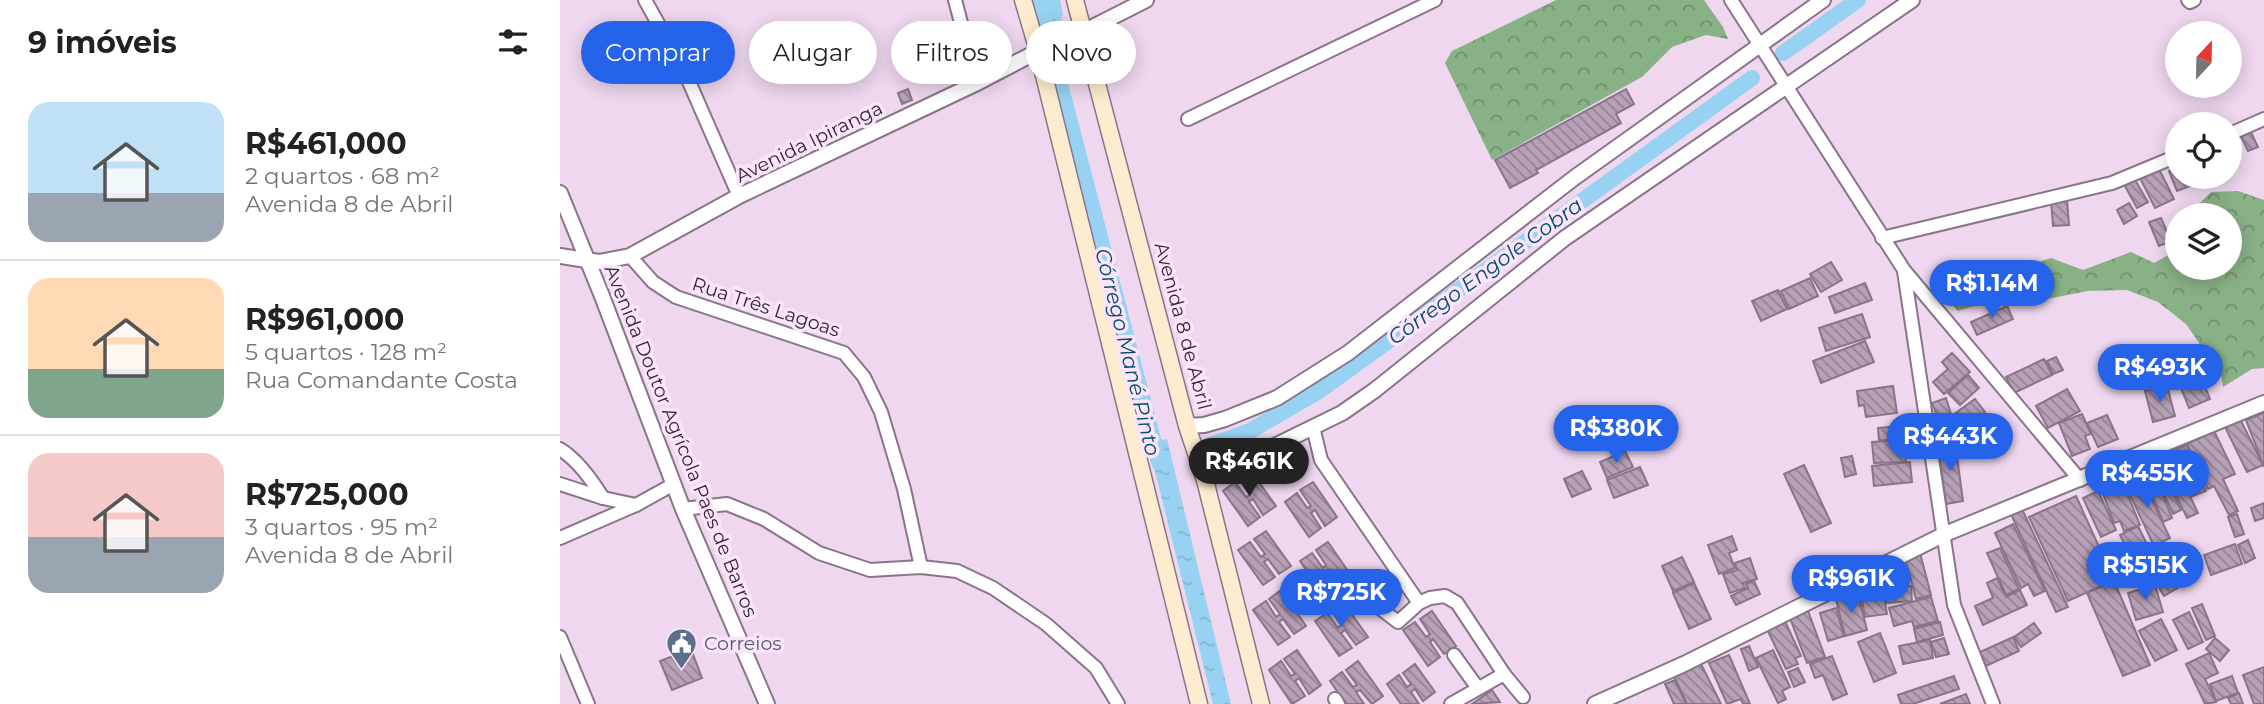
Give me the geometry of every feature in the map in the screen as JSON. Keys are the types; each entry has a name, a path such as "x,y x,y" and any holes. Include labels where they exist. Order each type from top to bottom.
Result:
{"main road":[{"path":"1023,0 1030,21"},
{"name":"Avenida 8 de Abril","path":"1075,0 1079,21"},
{"path":"1047,84 1199,704"},
{"name":"Avenida 8 de Abril","path":"1095,84 1187,426 1205,480 1261,704"}],"street":[{"path":"645,0 683,68 739,196"},
{"path":"955,0 961,21"},
{"name":"Avenida Ipiranga","path":"1105,21 1146,0"},
{"path":"1188,119 1435,0"},
{"path":"1731,0 1904,271 2080,480"},
{"path":"1187,426 1225,419 1277,398 1348,354 1574,178 1823,0"},
{"path":"1205,480 1342,413 1375,390 1565,238 1912,0"},
{"path":"2188,0 2194,0"},
{"name":"Avenida Ipiranga","path":"560,256 599,262 630,256 739,196 975,84"},
{"path":"2242,129 2264,120"},
{"path":"1882,238 2112,183 2165,161"},
{"name":"Avenida Doutor Agrícola Paes de Barros","path":"560,192 684,509 766,704"},
{"name":"Rua Três Lagoas","path":"630,256 653,282 676,297 844,353 864,377 881,412 904,489 921,567"},
{"path":"1904,271 1954,605 1993,704"},
{"path":"1595,704 1684,664 1945,534 2264,402"},
{"path":"1313,427 1321,460 1419,603"},
{"path":"560,449 567,453 603,498"},
{"path":"560,484 636,505"},
{"path":"560,538 636,505 674,484"},
{"path":"684,509 727,504 764,520 819,553 870,570 921,567 957,571 993,588 1046,624 1096,668 1118,704"},
{"path":"1367,586 1381,609 1398,622 1419,603 1444,596 1457,603 1504,674 1524,697"},
{"path":"560,637 588,704"},
{"path":"1454,654 1477,687"},
{"path":"1451,704 1504,674"}],"green space":[{"path":"1556,0 1704,0 1728,39 1706,35 1672,47 1642,77 1492,160 1445,63 1452,51"},
{"path":"2238,191 2264,200 2264,368 2252,369 2223,387 2221,375 2186,324 2158,302 2127,290 2088,291 2047,299 2003,297 1958,311 1938,287 1971,284 2051,258 2083,270 2131,252 2154,263 2165,257 2165,280 2242,280 2242,203 2200,203 2211,192"}],"water":[{"path":"1033,0 1060,0 1063,15 1060,21 1038,21"},
{"name":"Córrego Mané Pinto","path":"1167,439 1231,704 1213,704 1148,443"}],"building":[{"path":"908,89 912,100 902,104 898,93"},
{"path":"1626,89 1634,104 1616,114 1621,123 1536,170 1538,173 1510,188 1495,160"},
{"path":"2249,128 2258,147 2248,151 2242,138 2242,131"},
{"path":"2158,167 2165,181 2165,189 2169,189 2174,199 2155,208 2139,176"},
{"path":"2135,180 2148,202 2137,208 2125,186"},
{"path":"2067,199 2069,225 2053,226 2051,200"},
{"path":"2129,203 2137,216 2124,224 2117,210"},
{"path":"2161,218 2165,227 2165,244 2159,246 2149,222"},
{"path":"1831,262 1842,280 1821,292 1810,274"},
{"path":"1810,278 1818,296 1789,309 1781,291"},
{"path":"1865,283 1872,300 1835,313 1829,297"},
{"path":"1778,290 1787,309 1761,321 1752,301"},
{"path":"2007,306 2013,319 1977,335 1971,322"},
{"path":"1862,314 1870,337 1826,351 1819,328"},
{"path":"1865,341 1874,362 1821,383 1813,361"},
{"path":"2189,347 2210,399 2189,408 2168,355"},
{"path":"1952,353 1970,372 1944,394 1933,382 1948,369 1942,362"},
{"path":"2056,357 2063,370 2053,374 2047,361"},
{"path":"2044,359 2052,375 2014,393 2006,377"},
{"path":"1968,375 1979,388 1960,405 1948,393"},
{"path":"1893,386 1897,413 1866,417 1864,405 1859,406 1857,391"},
{"path":"2167,386 2175,416 2153,422 2145,391"},
{"path":"2067,389 2080,411 2048,428 2036,406"},
{"path":"1946,398 1951,414 1938,418 1932,403"},
{"path":"1975,399 1985,412 1962,427 1953,415"},
{"path":"2264,413 2264,467 2246,420"},
{"path":"2082,414 2091,434 2085,436 2090,449 2072,456 2059,423"},
{"path":"2107,415 2118,439 2098,447 2087,423"},
{"path":"2240,419 2263,465 2247,472 2225,427"},
{"path":"1901,426 1902,438 1879,441 1878,428"},
{"path":"2214,431 2235,474 2223,479 2238,511 2229,515 2214,486 2208,489 2187,444"},
{"path":"1905,440 1906,462 1874,463 1872,442"},
{"path":"1955,442 1963,501 1946,504 1938,445"},
{"path":"2187,445 2206,491 2190,497 2171,452"},
{"path":"2167,449 2177,470 2165,476 2181,510 2173,514 2147,458"},
{"path":"1625,451 1633,467 1607,478 1600,462"},
{"path":"1852,456 1856,474 1845,477 1841,458"},
{"path":"1910,462 1912,482 1874,486 1872,466"},
{"path":"1804,465 1831,523 1811,532 1784,474"},
{"path":"1640,467 1648,485 1614,498 1607,480"},
{"path":"1251,471 1276,506 1263,515 1253,499 1249,502 1260,517 1248,526 1223,491 1235,482 1246,497 1250,495 1239,479"},
{"path":"1582,471 1591,489 1572,497 1564,479"},
{"path":"2178,471 2198,513 2187,518 2167,476"},
{"path":"2140,475 2170,538 2154,546 2124,482"},
{"path":"1313,482 1337,517 1325,526 1315,510 1311,513 1321,528 1309,537 1285,502 1297,493 1307,508 1311,506 1300,490"},
{"path":"2123,483 2140,525 2124,531 2120,521 2114,523 2102,491"},
{"path":"2160,488 2172,518 2163,522 2151,492"},
{"path":"2098,491 2116,530 2101,537 2083,498"},
{"path":"2076,496 2114,580 2068,601 2029,517"},
{"path":"2264,503 2264,518 2255,521 2251,508"},
{"path":"2021,507 2068,607 2056,612 2010,512"},
{"path":"2237,514 2244,534 2235,537 2228,517"},
{"path":"2013,524 2045,591 2034,596 2028,584 2021,588 1995,533"},
{"path":"2138,526 2154,559 2136,568 2120,535"},
{"path":"1266,531 1291,566 1279,574 1268,559 1264,562 1275,577 1263,585 1238,550 1250,542 1261,557 1265,554 1254,539"},
{"path":"1732,536 1737,550 1729,553 1735,568 1719,574 1708,545"},
{"path":"2248,540 2255,558 2245,563 2238,545"},
{"path":"1328,542 1352,577 1340,585 1330,570 1326,573 1336,588 1324,596 1300,561 1312,553 1323,568 1326,565 1316,550"},
{"path":"2235,544 2242,564 2211,575 2204,555"},
{"path":"2000,548 2019,589 2006,595 1987,553"},
{"path":"1920,553 1931,595 1916,599 1905,557"},
{"path":"1682,557 1694,582 1673,591 1662,566"},
{"path":"1750,558 1757,579 1743,583 1745,588 1730,593 1723,574 1737,570 1735,563"},
{"path":"2158,561 2163,574 2141,582 2135,569"},
{"path":"2184,564 2193,579 2164,596 2155,581"},
{"path":"1880,574 1887,614 1865,617 1858,578"},
{"path":"1997,578 2006,597 2020,590 2027,605 1983,625 1975,606 1993,598 1987,583"},
{"path":"1754,581 1760,594 1736,605 1731,596 1748,588 1746,584"},
{"path":"2114,581 2150,665 2123,676 2087,593"},
{"path":"1694,583 1711,619 1689,629 1673,593"},
{"path":"2155,585 2163,612 2136,620 2128,593"},
{"path":"1911,586 1912,601 1886,603 1884,587"},
{"path":"1281,590 1306,626 1294,634 1283,619 1279,622 1290,637 1278,645 1253,610 1266,601 1276,617 1280,614 1269,599"},
{"path":"1858,594 1867,630 1845,636 1836,599"},
{"path":"1931,597 1938,621 1914,627 1912,621 1894,626 1889,608"},
{"path":"1343,602 1368,637 1356,645 1345,630 1341,633 1352,648 1339,656 1315,621 1327,613 1338,628 1341,625 1331,610"},
{"path":"2202,604 2215,636 2206,640 2192,608"},
{"path":"1836,608 1844,636 1828,641 1820,613"},
{"path":"1432,611 1456,646 1444,654 1433,639 1430,642 1440,657 1428,666 1403,630 1415,622 1426,637 1430,634 1420,619"},
{"path":"1808,611 1825,657 1807,663 1790,618"},
{"path":"2189,612 2203,642 2188,649 2173,620"},
{"path":"1784,619 1801,656 1795,658 1798,664 1786,669 1766,627"},
{"path":"2161,619 2177,650 2155,661 2139,631"},
{"path":"1940,622 1943,635 1917,642 1914,629"},
{"path":"2034,623 2041,633 2021,647 2014,637"},
{"path":"1880,633 1896,673 1874,682 1858,642"},
{"path":"2013,637 2019,651 1986,666 1980,652"},
{"path":"1944,638 1949,654 1936,657 1931,642"},
{"path":"2215,638 2229,650 2220,661 2206,649"},
{"path":"1930,640 1933,658 1903,664 1899,646"},
{"path":"1749,646 1758,667 1749,671 1741,649"},
{"name":"Correios","path":"691,649 702,678 672,690 660,661"},
{"path":"1297,650 1321,685 1309,694 1299,678 1295,681 1305,696 1292,704 1269,670 1281,661 1291,676 1295,674 1284,659"},
{"path":"1773,650 1790,687 1782,691 1786,699 1778,703 1756,658"},
{"path":"2209,653 2218,673 2205,679 2216,702 2205,704 2186,664"},
{"path":"1729,655 1750,704 1743,704 1741,699 1727,704 1709,663"},
{"path":"1832,656 1847,694 1833,700 1823,675 1815,678 1810,664"},
{"path":"1358,661 1383,696 1372,704 1360,690 1356,692 1364,704 1346,704 1330,681 1342,672 1353,687 1357,685 1346,670"},
{"path":"1415,664 1435,692 1423,701 1415,689 1411,692 1419,704 1401,704 1387,684 1399,675 1407,687 1411,684 1403,673"},
{"path":"1701,664 1721,704 1687,704 1674,676"},
{"path":"2264,667 2264,704 2254,704 2243,675"},
{"path":"1798,668 1805,682 1794,687 1788,672"},
{"path":"1954,676 1959,689 1913,704 1901,704 1898,695"},
{"path":"2232,676 2238,693 2216,701 2210,684"},
{"path":"1675,680 1686,704 1674,704 1665,684"},
{"path":"1492,690 1500,702 1472,704"},
{"path":"2239,693 2243,704 2231,704 2228,698"},
{"path":"1966,694 1970,704 1940,704"}],"waterway":[{"name":"Córrego Mané Pinto","path":"1038,0 1159,462"},
{"name":"Córrego Engole Cobra","path":"1783,53 1858,0"},
{"name":"Córrego Engole Cobra","path":"1208,446 1250,431 1319,391 1752,78"}],"place":[{"name":"Correios","path":"681,670"}]}
